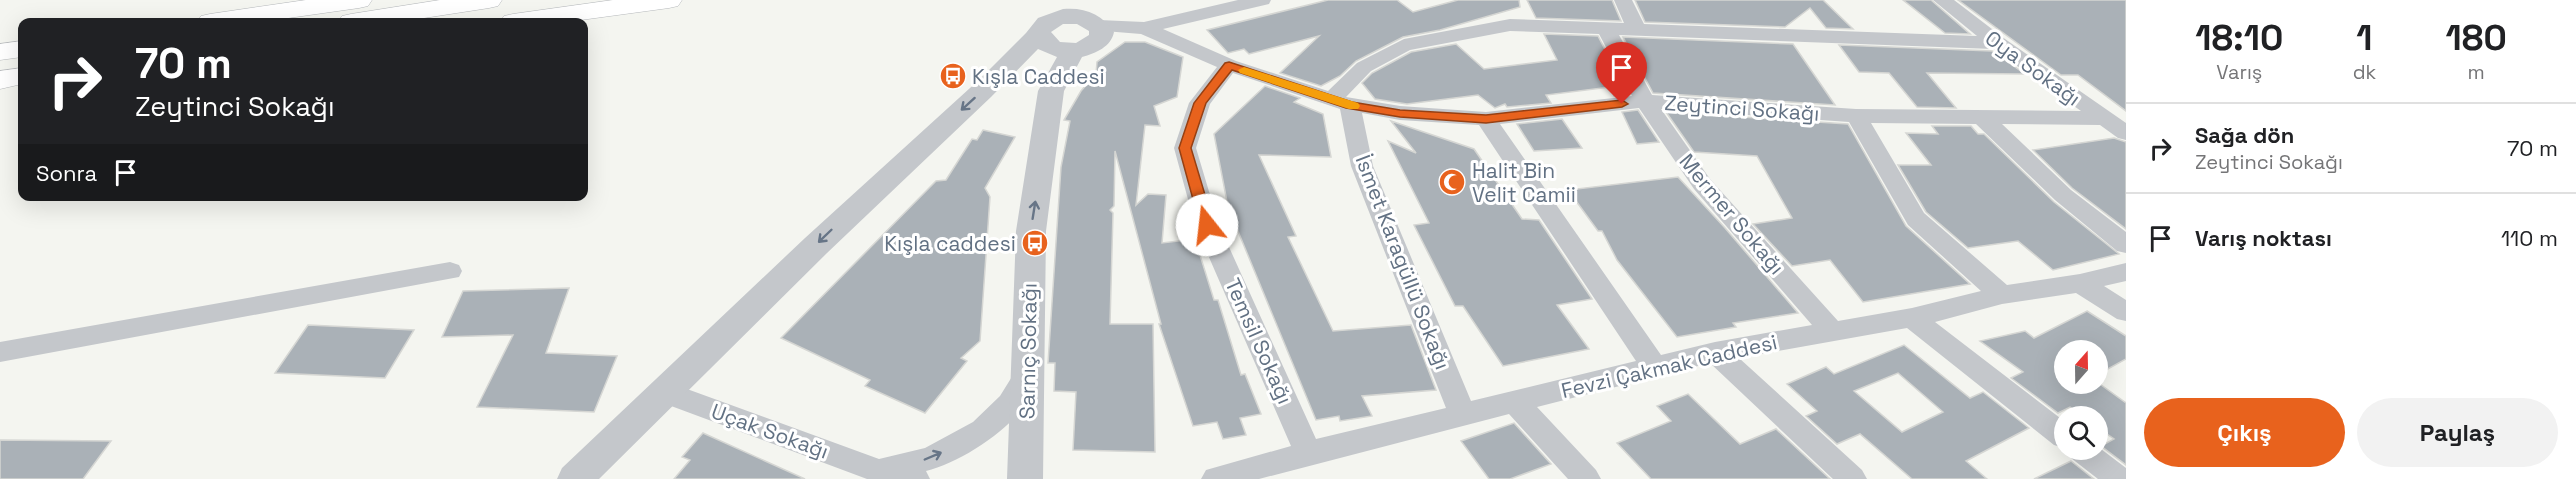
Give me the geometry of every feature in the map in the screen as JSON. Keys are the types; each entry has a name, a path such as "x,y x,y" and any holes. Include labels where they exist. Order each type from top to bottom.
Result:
{"highway":[{"path":"250,17 330,0"},
{"path":"242,18 359,0"},
{"path":"376,18 489,0"},
{"path":"541,18 669,0"},
{"path":"0,52 18,50"},
{"path":"0,80 18,77"}],"street":[{"path":"575,479 867,195 991,84 1072,0"},
{"path":"1047,26 1074,16 1097,16 1144,28 1262,0"},
{"path":"1623,0 1636,29"},
{"name":"Oya Sokağı","path":"1942,0 1998,43 2126,133"},
{"path":"1047,26 1047,44 1054,48 1073,51 1092,47 1098,42 1101,37 1097,16"},
{"path":"1341,102 1364,67 1404,45 1510,25 1998,43"},
{"name":"Mermer Sokağı","path":"1605,27 1645,101 1702,184 1833,332"},
{"name":"Zeytinci Sokağı","path":"1144,28 1229,65 1341,102 1400,113 1486,119 1645,101 1856,116 2104,118"},
{"name":"Sarnıç Sokağı","path":"1025,479 1031,231 1051,91 1073,51"},
{"name":"Temsil Sokağı","path":"1229,65 1200,103 1185,148 1207,225 1308,453"},
{"path":"991,84 1008,78 1023,78 1038,82 1051,91"},
{"name":"İsmet Karagüllü Sokağı","path":"1341,102 1362,166 1463,416"},
{"path":"1856,116 1916,219 2002,295"},
{"path":"1982,117 2063,195 2126,245"},
{"path":"1486,119 1654,366"},
{"path":"0,352 450,271"},
{"name":"Fevzi Çakmak Caddesi","path":"1216,479 1308,453 1715,352 1912,318 2002,295 2080,283 2126,272"},
{"path":"2080,283 2126,312"},
{"path":"1912,318 2054,428"},
{"path":"1715,352 1852,479"},
{"path":"876,470 931,458 983,430 1010,404 1028,373"},
{"name":"Uçak Sokağı","path":"665,392 876,470 915,479"},
{"path":"1515,402 1586,479"},
{"path":"2094,460 2119,479"}],"building":[{"path":"1328,0 1397,0 1413,12 1458,0 1519,0 1520,7 1440,30 1403,37 1356,61 1340,76 1321,86 1280,73 1319,36 1249,54 1244,49 1228,53 1207,30"},
{"path":"1527,0 1612,0 1621,21 1536,18"},
{"path":"1635,0 1823,0 1853,29 1826,28 1810,8 1785,27 1645,22"},
{"path":"1903,0 1931,0 1970,34 1945,33"},
{"path":"1958,0 2126,0 2126,111 2078,75 2061,75"},
{"path":"1544,34 1598,36 1628,94 1614,96 1610,87 1546,95 1551,103 1507,107 1505,104 1495,108 1478,95 1407,104 1375,99 1362,83 1372,73 1411,52 1456,44 1484,69 1557,60"},
{"path":"1623,37 1793,44 1835,105 1653,93"},
{"path":"1125,42 1145,42 1183,57 1177,97 1154,106 1160,126 1145,125 1136,205 1148,194 1166,195 1162,243 1195,239 1214,300 1218,300 1241,375 1245,374 1261,414 1240,418 1246,435 1223,439 1217,422 1193,426 1159,324 1161,324 1115,151 1114,206 1110,210 1113,213 1110,324 1153,324 1155,452 1073,450 1076,392 1054,391 1055,363 1048,363 1061,167 1070,121 1064,120 1081,91 1096,74 1097,62"},
{"path":"1839,45 1992,51 2025,74 1927,73 1956,108 1917,107 1889,73 1859,72"},
{"path":"1265,86 1300,98 1294,102 1323,114 1331,157 1259,155 1296,236 1288,237 1333,331 1411,325 1436,390 1362,396 1372,416 1340,421 1339,416 1316,420 1228,207 1214,134"},
{"path":"1638,110 1659,142 1637,144 1622,112"},
{"path":"1666,112 1848,124 1906,226 1970,284 1863,302 1830,260 1792,266 1753,224 1792,218 1757,156 1694,152"},
{"path":"1562,119 1582,148 1534,151 1517,124"},
{"path":"1391,121 1474,149 1522,219 1539,220 1592,299 1557,305 1589,349 1503,366 1463,306 1455,306 1414,225 1429,223 1388,141 1416,153"},
{"path":"1932,126 1971,126 1978,134 1984,134 2054,202 2119,254 2053,270 2018,241 1968,248 1926,212 1898,165 1931,165 1906,133 1938,134"},
{"path":"983,130 1015,137 985,188 990,197 980,341 961,358 967,361 925,413 865,386 870,380 781,338 936,181 946,180 972,139 977,140"},
{"path":"2114,138 2126,142 2126,229 2072,188 2033,150"},
{"path":"1678,177 1798,313 1733,323 1736,327 1677,337 1617,260 1602,231 1598,231 1568,190"},
{"path":"569,288 546,353 617,356 594,412 477,407 513,335 442,337 463,291"},
{"path":"2087,311 2126,336 2126,359 2108,369 2108,340 2054,340 2054,394 2108,394 2108,390 2126,403 2126,465 2108,451 2108,442 2114,439 2108,435 2108,406 2054,406 2054,410 2011,378 2023,372 1980,341 2025,331 2034,338"},
{"path":"308,325 414,330 385,378 275,373"},
{"path":"1904,345 1970,398 1983,392 2029,428 1966,461 1987,479 1912,479 1860,434 1837,444 1806,416 1817,411 1787,384 1826,367 1834,374","holes":["1898,373 1943,412 1902,432 1854,391"]},
{"path":"1688,394 1740,444 1776,429 1830,479 1651,479 1617,443 1671,421 1657,406"},
{"path":"1514,423 1551,464 1510,479 1489,479 1461,441"},
{"path":"703,433 805,479 674,479 690,460 682,457"},
{"path":"0,440 111,441 83,479 0,479"},
{"path":"2071,461 2094,479 2034,479"}],"slow traffic":[{"path":"1244,70 1354,106"}],"place":[{"name":"Kışla Caddesi","path":"953,76"},
{"name":"Halit Bin Velit Camii","path":"1452,182"},
{"name":"Kışla caddesi","path":"1035,243"}],"route":[{"path":"1207,225 1185,148 1200,103 1229,65 1350,105 1400,113 1486,119 1622,104"}]}
